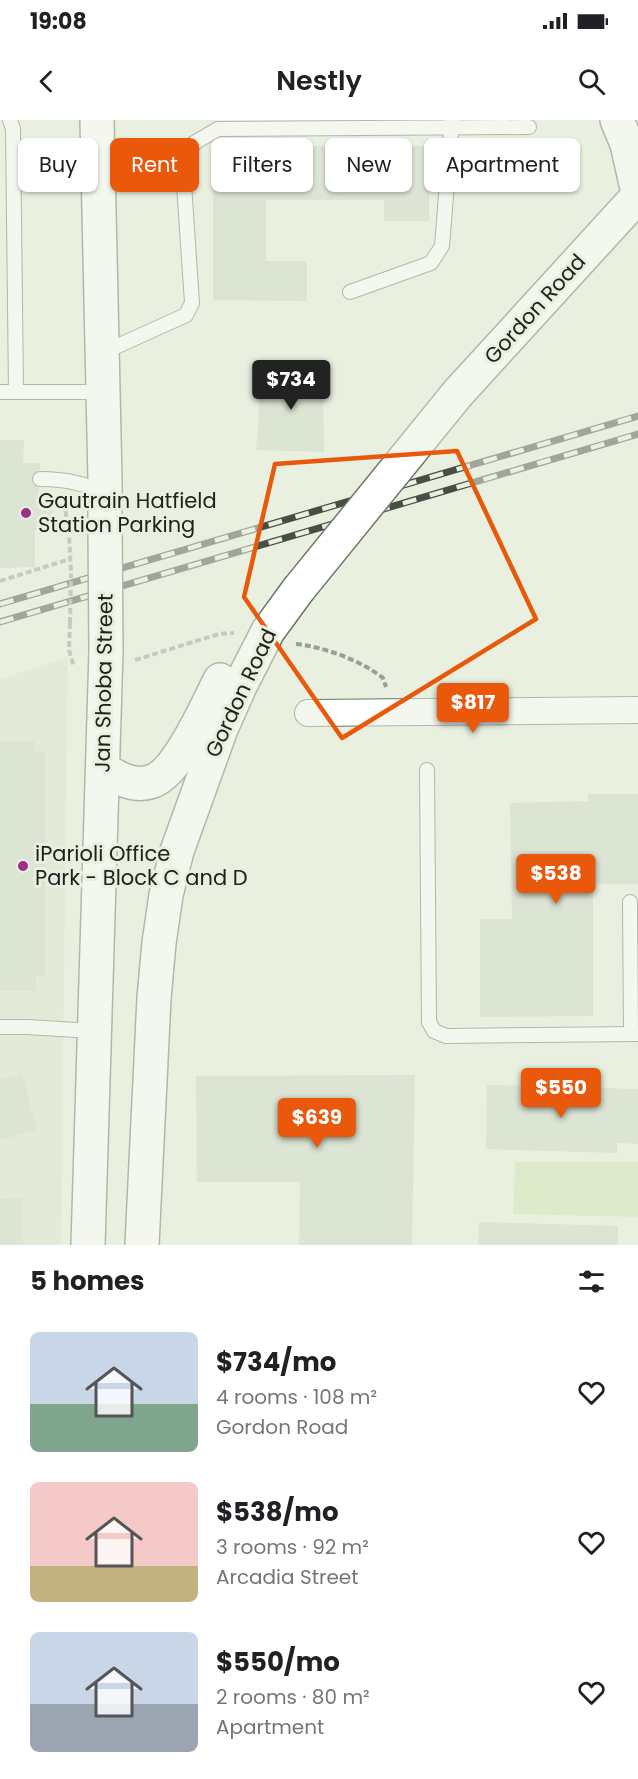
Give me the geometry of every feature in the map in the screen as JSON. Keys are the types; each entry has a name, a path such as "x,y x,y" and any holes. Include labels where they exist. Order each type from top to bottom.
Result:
{"main road":[{"name":"Jan Shoba Street","path":"88,1245 106,660 97,120"},
{"path":"617,120 627,144 638,195"},
{"name":"Gordon Road","path":"142,1245 154,998 166,896 177,851 221,729 261,636 458,393 638,195"},
{"path":"103,769 116,777 136,783 150,782 165,775 192,735 233,657 244,644 261,636"}],"street":[{"path":"308,713 638,710"}],"lane":[{"path":"10,120 13,129 16,392"},
{"path":"350,292 431,263 442,246 452,123"},
{"path":"102,353 186,315 192,303 183,169 194,143 218,129 452,123 529,127"},
{"path":"0,393 103,392"},
{"path":"40,479 83,484 105,509"},
{"path":"427,770 429,1022 434,1031 446,1036 635,1034 630,902"},
{"path":"0,1027 93,1031"}],"path":[{"path":"67,481 63,498 69,533 70,623"},
{"path":"0,581 70,559"},
{"path":"106,660 224,633 261,636 280,644 331,651 377,673 383,678 386,686 386,713"}],"highlighted area":[{"path":"457,451 536,619 342,738 244,597 275,464"}],"shaded area":[{"path":"68,657 61,1245 0,1245 0,679"}],"green space":[{"path":"515,1162 638,1162 638,1217 513,1214"}],"building":[{"path":"313,146 325,146 325,192 412,192 412,146 424,146 424,192 429,192 429,221 384,221 384,200 266,200 266,261 307,261 307,301 213,300 213,192 313,192"},
{"path":"323,370 324,452 256,450 259,415 258,372"},
{"name":"Gautrain Hatfield Station Parking","path":"0,440 24,440 23,463 40,463 40,470 32,475 32,483 39,488 39,496 53,496 52,531 35,530 35,567 0,568"},
{"name":"iParioli Office Park - Block C and D","path":"0,741 34,741 34,751 45,752 45,976 36,976 36,991 0,991"},
{"path":"588,794 638,794 638,884 593,884 593,1016 480,1017 480,919 512,919 510,803 588,801"},
{"path":"22,1074 37,1130 0,1140 0,1080"},
{"path":"415,1075 412,1245 299,1245 300,1182 197,1182 196,1076"},
{"path":"487,1085 638,1089 638,1144 617,1143 617,1153 486,1149"},
{"path":"22,1198 23,1245 0,1245 0,1199"},
{"path":"479,1222 618,1226 618,1245 478,1245"}],"railway":[{"path":"0,604 638,416"},
{"path":"0,622 638,434"}],"place":[{"name":"Gautrain Hatfield Station Parking","path":"26,513"},
{"name":"iParioli Office Park - Block C and D","path":"23,866"}]}
